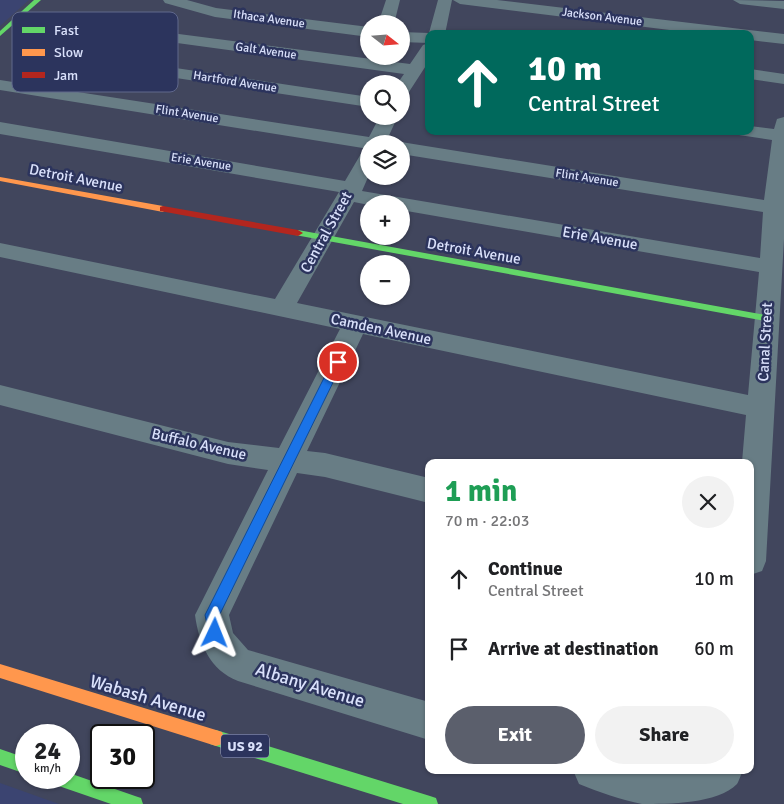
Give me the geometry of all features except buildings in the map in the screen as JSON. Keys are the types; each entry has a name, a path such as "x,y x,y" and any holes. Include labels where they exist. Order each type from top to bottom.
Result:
{"street":[{"path":"25,12 38,0"},
{"name":"Ithaca Avenue","path":"170,0 202,9 360,31"},
{"path":"389,15 393,0"},
{"path":"438,30 446,0"},
{"name":"Jackson Avenue","path":"460,0 710,30"},
{"path":"740,0 784,5"},
{"path":"178,70 241,15"},
{"path":"0,34 12,23"},
{"path":"754,35 784,39"},
{"path":"410,37 425,38"},
{"name":"Galt Avenue","path":"178,39 211,43 412,82"},
{"path":"412,82 425,56"},
{"path":"754,75 784,79"},
{"name":"Hartford Avenue","path":"178,83 360,101"},
{"name":"Flint Avenue","path":"37,92 360,142"},
{"path":"137,106 153,92"},
{"name":"Erie Avenue","path":"0,128 332,184 350,189 354,196 360,197"},
{"path":"754,131 783,130"},
{"name":"Canal Street","path":"754,510 766,364 766,318 770,267 779,208 783,130"},
{"name":"Flint Avenue","path":"410,149 779,208"},
{"name":"Central Street","path":"282,308 324,239 360,172"},
{"name":"Detroit Avenue","path":"0,179 766,318"},
{"name":"Erie Avenue","path":"410,206 770,267"},
{"name":"Camden Avenue","path":"0,250 762,408"},
{"path":"289,460 355,324"},
{"name":"Buffalo Avenue","path":"0,395 228,453 325,465 425,490"},
{"name":"Albany Avenue","path":"289,460 212,615 215,633 223,651 238,664 425,720"},
{"name":"Wabash Avenue","path":"0,671 430,804"},
{"path":"0,757 15,762"},
{"path":"606,774 665,792 694,788 718,775"},
{"path":"357,797 361,782"},
{"path":"80,785 135,804"}],"shaded area":[{"path":"0,0 29,0 16,12 12,12 12,15 0,26"},
{"path":"0,783 59,804 0,804"}],"traffic: fast":[{"path":"25,12 38,0"},
{"path":"0,34 12,23"},
{"path":"298,233 766,318"},
{"path":"216,738 430,804"},
{"path":"0,757 15,762"},
{"path":"80,785 135,804"}],"traffic: slow":[{"path":"0,179 163,209"},
{"path":"0,671 216,738"}],"traffic: jam":[{"path":"163,209 298,233"}],"route":[{"path":"215,633 212,615 338,362"}]}
